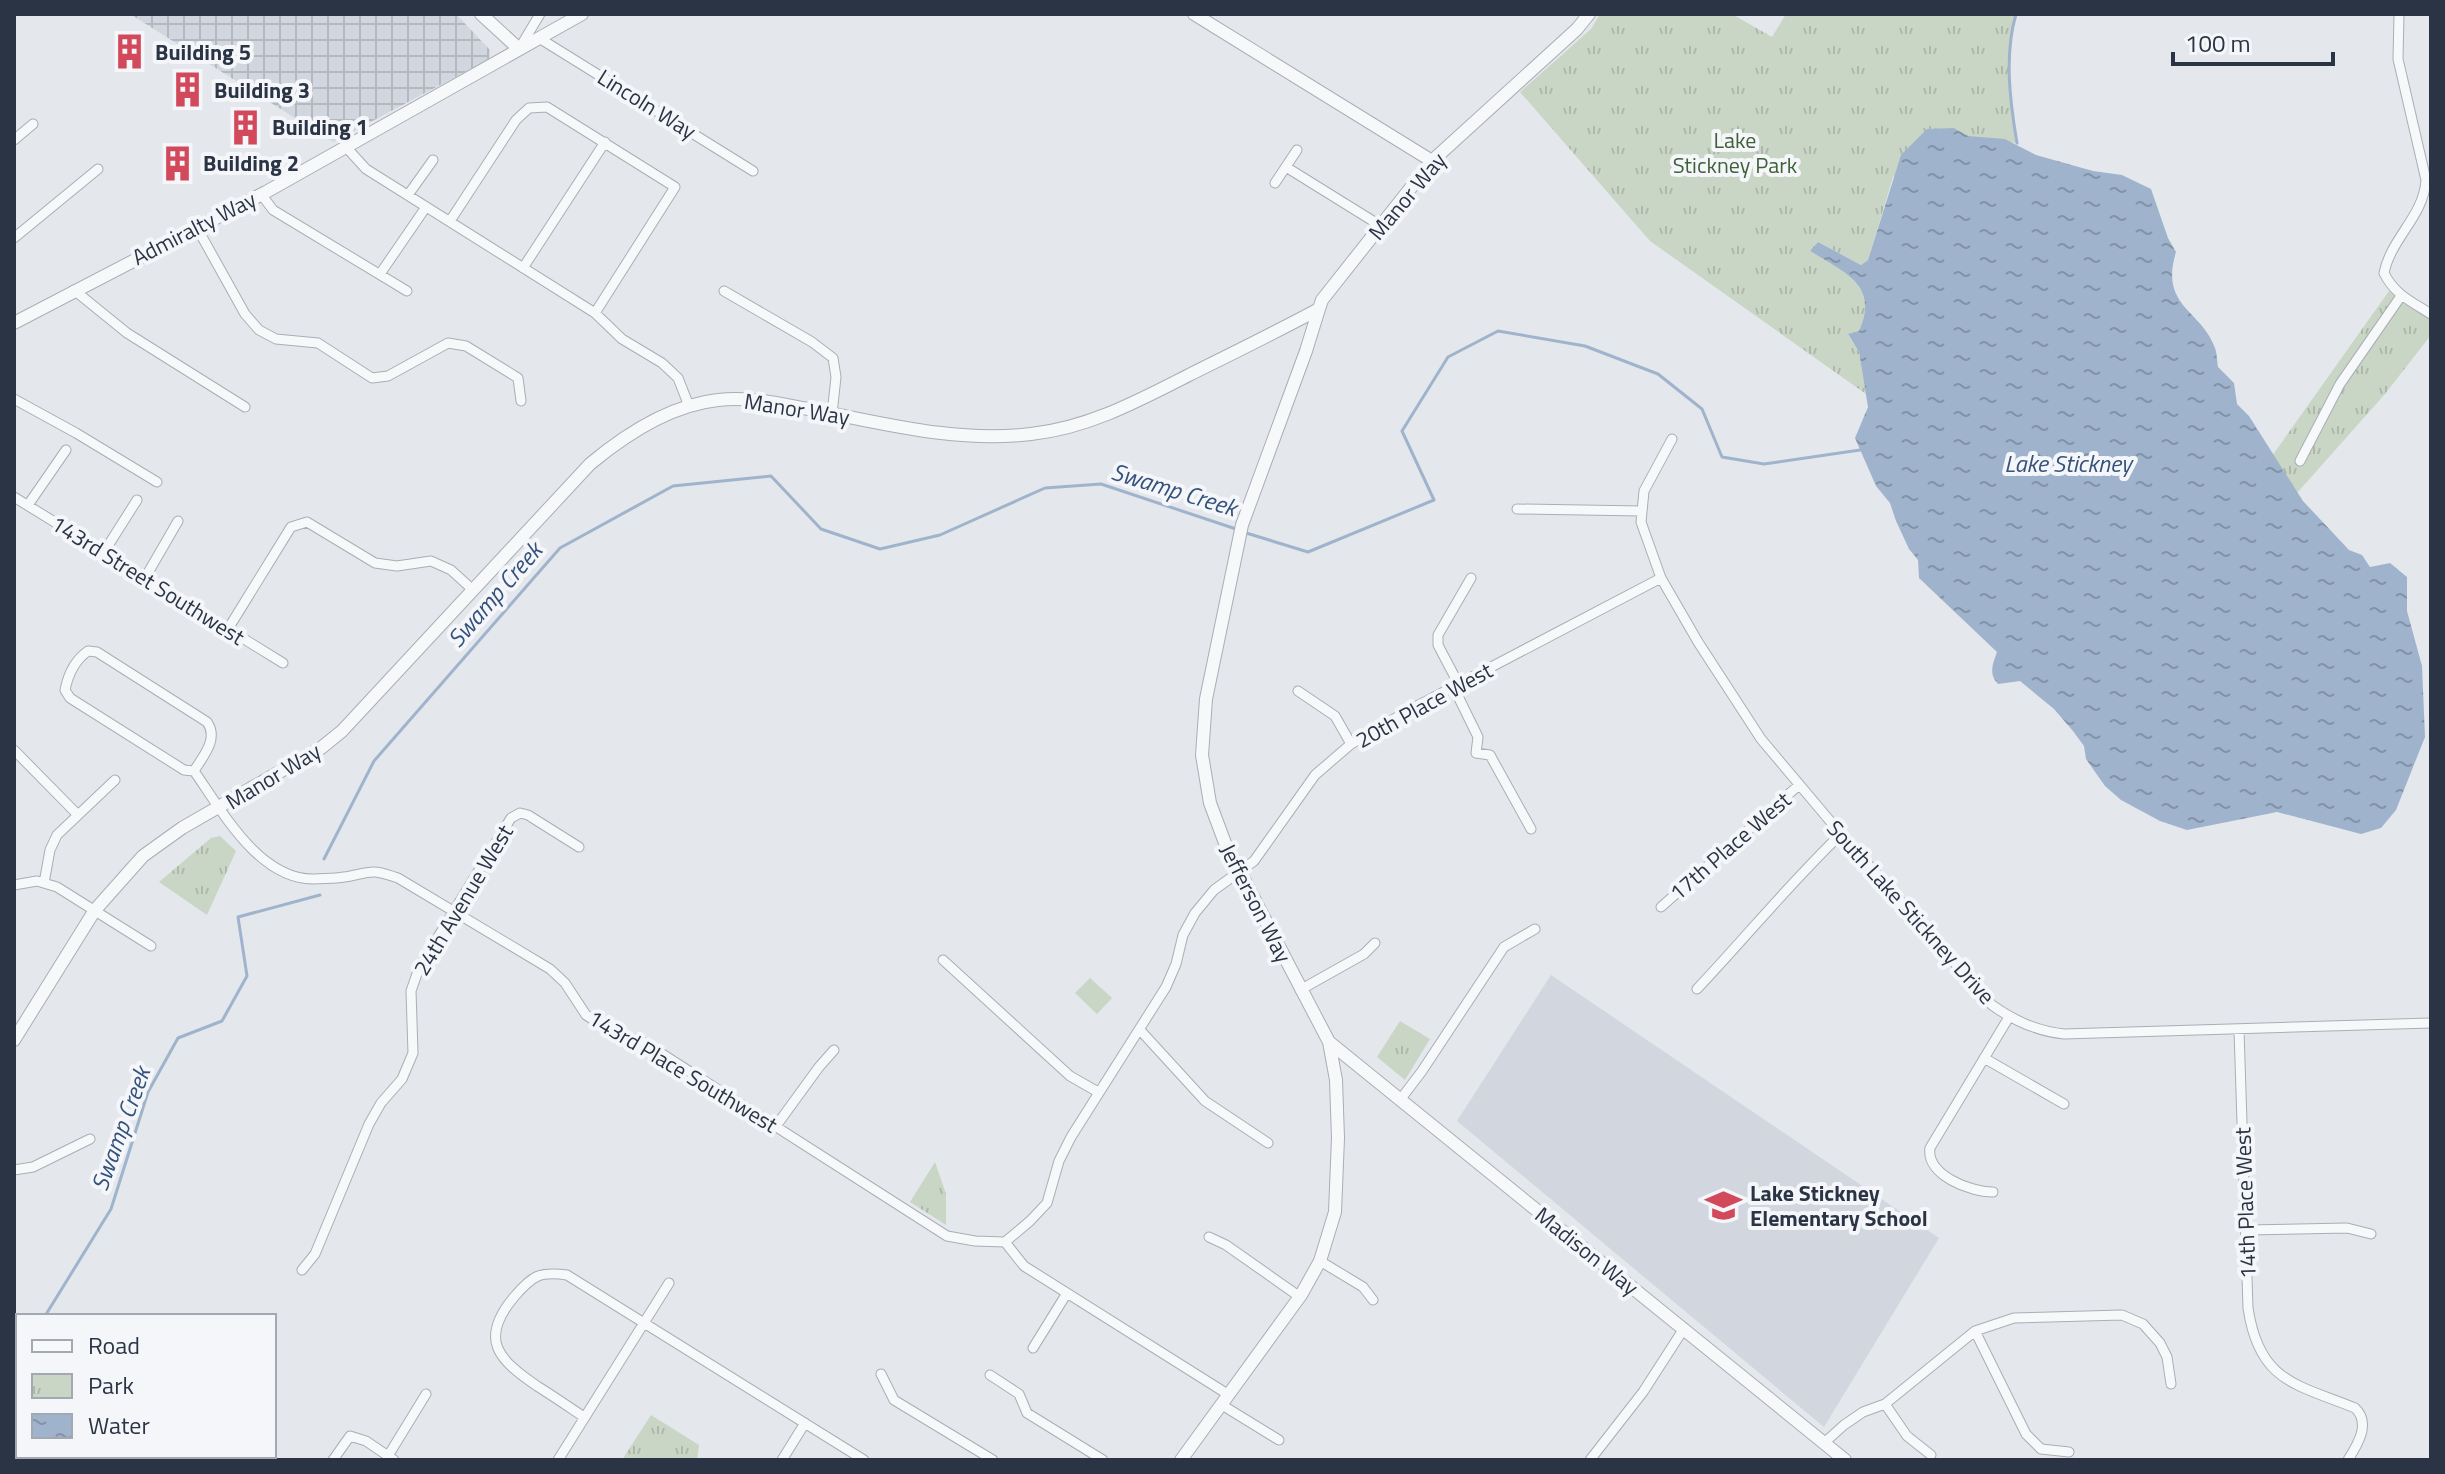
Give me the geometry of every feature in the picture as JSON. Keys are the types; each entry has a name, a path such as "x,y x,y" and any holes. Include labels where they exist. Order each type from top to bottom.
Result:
{"street":[{"path":"481,14 519,49 540,14"},
{"name":"Admiralty Way","path":"14,323 261,194 582,14"},
{"path":"1194,14 1432,161"},
{"name":"Manor Way","path":"14,1040 95,910 143,856 182,828 321,748 342,731 590,464 617,442 689,406 719,399 753,399 931,434 991,438 1034,434 1112,414 1319,309 1322,300 1432,161 1577,29 1589,14"},
{"path":"2399,14 2398,59 2426,180 2420,208 2394,247 2384,273 2401,296 2431,314"},
{"name":"Lincoln Way","path":"539,38 753,171"},
{"path":"450,221 516,120 529,108 547,107 605,142 675,187 595,313"},
{"path":"14,140 33,124"},
{"path":"523,268 605,142"},
{"path":"345,146 366,169 595,313 622,339 662,363 678,378 689,406"},
{"path":"1275,183 1297,150"},
{"path":"408,195 433,160"},
{"path":"1286,167 1381,226"},
{"path":"14,238 98,169"},
{"path":"261,194 273,210 407,291"},
{"path":"380,274 426,207"},
{"path":"2420,208 2431,210"},
{"path":"196,226 245,314 259,330 276,339 318,343 372,378 388,376 448,343 466,346 518,378 521,401"},
{"path":"74,290 127,333 245,407"},
{"path":"724,291 812,342 833,358 836,377 832,414"},
{"path":"2300,461 2340,384 2401,296"},
{"name":"Jefferson Way","path":"1181,1460 1300,1297 1320,1261 1335,1212 1338,1178 1336,1080 1329,1042 1239,871 1210,803 1203,776 1202,755 1206,699 1234,555 1319,309"},
{"path":"14,399 157,482"},
{"name":"South Lake Stickney Drive","path":"1672,439 1644,491 1641,522 1661,578 1761,739 1992,1005 2033,1028 2064,1034 2431,1023"},
{"path":"28,505 66,450"},
{"name":"143rd Street Southwest","path":"14,497 283,663"},
{"path":"104,552 137,500"},
{"path":"1517,509 1642,511"},
{"path":"145,578 178,521"},
{"path":"228,629 291,527 307,522 375,563 397,566 431,561 451,570 473,590"},
{"path":"1471,578 1438,635 1438,645 1478,737 1476,753 1490,755 1531,829"},
{"name":"20th Place West","path":"1005,1242 1047,1203 1059,1161 1098,1092 1166,987 1183,935 1195,913 1214,890 1254,861 1315,775 1351,744 1413,708 1661,578"},
{"name":"143rd Place Southwest","path":"194,771 213,738 213,729 207,722 97,652 88,651 76,662 67,678 65,690 70,698 184,770 194,771 233,830 252,850 283,870 307,879 343,878 374,872 398,878 550,969 565,983 586,1015 611,1031 645,1043 947,1236 1005,1242"},
{"path":"1298,691 1335,716 1351,744"},
{"path":"14,750 78,815"},
{"path":"44,883 50,850 57,835 115,780"},
{"name":"17th Place West","path":"1661,907 1799,785"},
{"name":"24th Avenue West","path":"302,1270 315,1254 369,1124 408,1066 413,1053 411,991 419,968 514,815 528,815 579,847"},
{"path":"1697,989 1799,875 1841,834"},
{"path":"14,885 37,881 57,887 151,946"},
{"path":"1400,1100 1504,947 1535,929"},
{"path":"1300,990 1364,954 1375,943"},
{"path":"943,960 1070,1076 1098,1092"},
{"path":"1993,1192 1975,1192 1940,1172 1928,1158 1930,1148 2009,1017"},
{"path":"1140,1030 1205,1101 1268,1143"},
{"name":"14th Place West","path":"2239,1030 2252,1332 2273,1369 2293,1384 2355,1408 2362,1415 2364,1424 2361,1435 2348,1460"},
{"name":"Madison Way","path":"1329,1042 1845,1460"},
{"path":"776,1126 834,1050"},
{"path":"1984,1058 2064,1104"},
{"path":"14,1170 33,1167 90,1139"},
{"path":"2246,1230 2347,1228 2371,1234"},
{"path":"1209,1237 1226,1245 1300,1297"},
{"path":"1005,1242 1024,1266 1226,1400 1279,1440"},
{"path":"1320,1261 1363,1287 1373,1300"},
{"path":"584,1417 509,1367 497,1352 494,1331 510,1301 528,1281 546,1272 567,1275 864,1460"},
{"path":"558,1460 669,1283"},
{"path":"1033,1348 1067,1293"},
{"path":"1824,1443 1863,1412 1885,1404 1975,1331 2014,1318 2122,1315 2143,1324 2160,1343 2167,1357 2171,1384"},
{"path":"1590,1460 1643,1392 1683,1330"},
{"path":"1975,1331 2026,1434 2041,1449 2069,1452"},
{"path":"881,1374 894,1400 993,1460"},
{"path":"990,1375 1019,1394 1027,1413 1103,1460"},
{"path":"333,1460 350,1436 357,1437 391,1458 426,1394"},
{"path":"1885,1404 1907,1436 1931,1455"},
{"path":"782,1460 805,1423"}],"shaded area":[{"path":"130,14 456,14 490,50 489,59 333,142"},
{"name":"Lake Stickney Elementary School","path":"1551,975 1939,1238 1824,1427 1457,1121"}],"green space":[{"name":"Lake Stickney Park","path":"1600,14 1732,14 1772,37 1786,14 2016,14 2009,62 2017,143 1967,136 1954,128 1893,177 1868,260 1861,265 1818,242 1810,251 1846,274 1862,291 1865,302 1859,331 1848,335 1859,352 1866,394 1650,241 1520,92 1591,29"},
{"path":"2389,291 2431,320 2431,335 2385,394 2297,493 2272,456"},
{"path":"220,836 236,851 207,915 159,882 211,838"},
{"path":"1090,978 1112,998 1097,1014 1075,993"},
{"path":"1400,1021 1430,1039 1405,1080 1377,1057"},
{"path":"935,1162 946,1194 946,1225 910,1202"},
{"path":"651,1415 699,1445 697,1460 622,1460"}],"water":[{"name":"Lake Stickney","path":"1954,128 1968,136 2005,139 2036,155 2093,171 2122,175 2151,189 2176,252 2172,270 2177,297 2209,335 2216,350 2218,367 2234,383 2237,404 2249,416 2303,501 2349,550 2362,555 2370,567 2390,563 2407,577 2407,611 2422,666 2425,737 2396,810 2381,828 2361,834 2277,812 2187,830 2160,821 2121,800 2105,786 2086,759 2084,746 2054,709 2020,681 1998,684 1992,672 1997,652 1919,578 1918,560 1909,549 1890,503 1876,486 1855,438 1868,407 1859,352 1848,334 1859,331 1865,302 1855,281 1810,251 1818,242 1861,265 1868,260 1901,155 1927,129"}],"waterway":[{"path":"2016,14 2009,62 2017,143"},
{"name":"Swamp Creek","path":"1243,532 1308,552 1434,500 1402,431 1448,357 1498,331 1585,346 1658,374 1702,409 1722,457 1764,464 1860,450"},
{"name":"Swamp Creek","path":"324,859 374,761 560,548 673,486 771,476 821,529 880,549 940,535 1045,488 1101,484 1236,529"},
{"name":"Swamp Creek","path":"46,1314 111,1209 148,1092 178,1038 222,1021 247,976 238,917 320,895"}],"place":[{"name":"Building 5","path":"129,52"},
{"name":"Building 3","path":"188,90"},
{"name":"Building 1","path":"246,127"},
{"name":"Building 2","path":"177,163"},
{"name":"Lake Stickney Elementary School","path":"1724,1206"}]}
